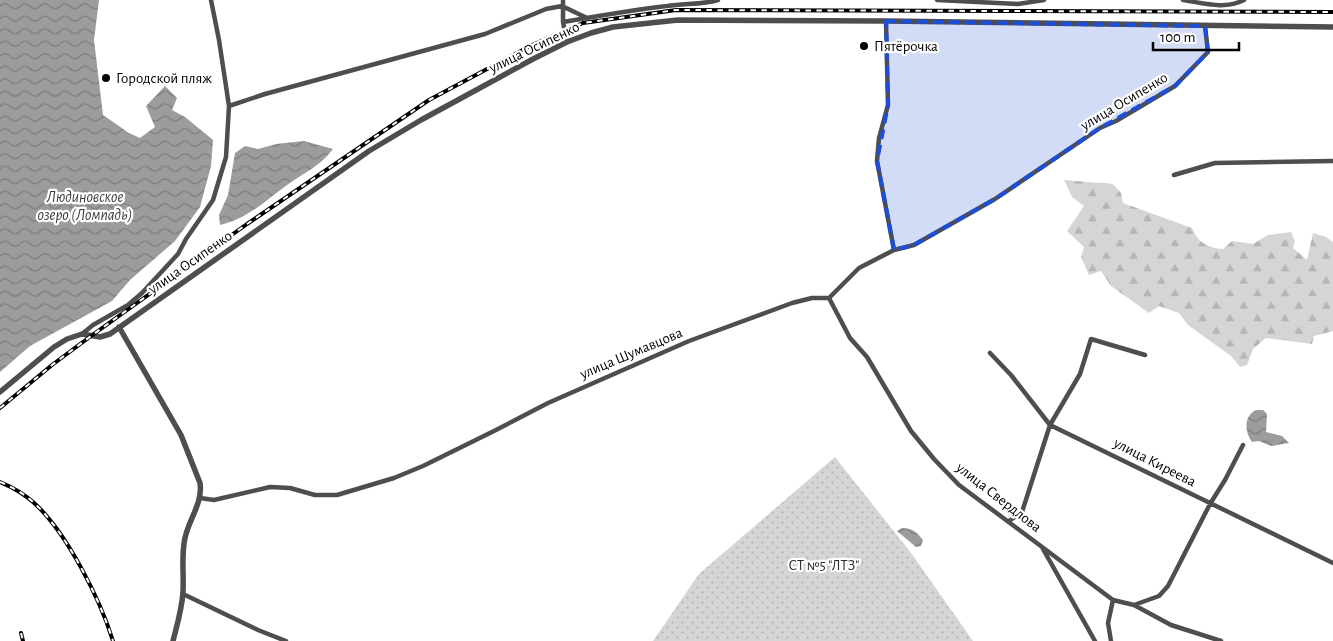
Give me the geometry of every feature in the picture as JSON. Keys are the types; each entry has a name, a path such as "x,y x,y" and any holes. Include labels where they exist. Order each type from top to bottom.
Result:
{"street":[{"path":"82,334 93,325 128,305 142,293 178,254 213,200 226,157 228,106 219,40 211,0"},
{"path":"564,0 562,6 563,22 567,42"},
{"path":"563,22 718,0"},
{"path":"938,0 1018,4 1044,0"},
{"path":"1183,0 1218,6 1237,4 1244,0"},
{"name":"улица Осипенко","path":"228,106 265,94 485,34 546,9 562,6 586,18"},
{"name":"улица Осипенко","path":"0,392 54,347 75,335 82,334 100,337 110,334 369,152 421,120 567,42 591,32 613,27 678,20 1333,27"},
{"path":"830,298 859,268 894,250 877,161 888,105 886,21"},
{"name":"улица Осипенко","path":"894,250 914,245 995,199 1100,128 1116,121 1174,86 1208,52 1205,26"},
{"path":"1174,174 1215,163 1333,160"},
{"name":"улица Шумавцова","path":"200,498 214,500 270,487 290,488 315,495 337,495 394,478 439,458 548,402 689,342 792,303 812,298 830,298"},
{"name":"улица Свердлова","path":"830,298 850,338 867,357 911,431 959,485 1112,600 1134,605 1171,625 1221,641"},
{"path":"120,327 181,435 202,491 184,538 183,594 180,617 173,641"},
{"path":"1009,521 1022,512 1050,425 1080,374 1091,339 1145,355"},
{"name":"улица Киреева","path":"990,354 1011,374 1050,425 1333,563"},
{"path":"1134,605 1159,596 1168,586 1243,445"},
{"path":"1042,546 1095,641"},
{"path":"183,594 258,630 286,641"},
{"path":"1111,641 1108,623 1112,600"}],"highlighted area":[{"path":"886,21 1205,26 1208,52 1175,86 1100,128 995,199 914,245 894,250 877,161 888,105"}],"green space":[{"path":"1064,180 1113,184 1121,193 1123,203 1192,228 1200,241 1213,247 1223,249 1232,241 1253,244 1268,235 1291,232 1295,241 1293,248 1307,260 1313,233 1326,237 1333,242 1333,331 1314,336 1312,344 1266,338 1253,349 1247,365 1240,367 1231,356 1188,325 1179,313 1159,306 1149,313 1111,286 1101,271 1089,275 1081,257 1084,247 1067,231 1084,206 1072,197"},
{"name":"СТ №5 \"ЛТЗ\"","path":"835,457 911,553 973,641 653,641 699,574"}],"water":[{"name":"Людиновское озеро (Ломпадь)","path":"0,0 99,0 94,40 103,115 129,133 140,138 155,127 146,106 165,86 177,98 172,110 185,117 213,140 211,166 200,207 175,241 130,280 112,301 30,346 0,372"},
{"path":"304,141 333,149 317,165 255,209 238,219 220,225 219,215 228,195 235,153 245,146 258,149 276,144"},
{"path":"1256,410 1263,410 1267,414 1266,432 1282,436 1289,443 1271,446 1259,441 1252,442 1249,438 1247,420"},
{"path":"902,528 914,531 919,535 923,540 921,546 916,547 897,531"}],"railway":[{"path":"0,408 91,336 247,224 429,100 532,45 583,23 676,10 1333,12"},
{"path":"0,482 17,490 29,499 58,530 91,586 113,641"},
{"path":"21,633 23,641"}],"place":[{"name":"Пятёрочка","path":"864,46"},
{"name":"Городской пляж","path":"106,78"}]}
